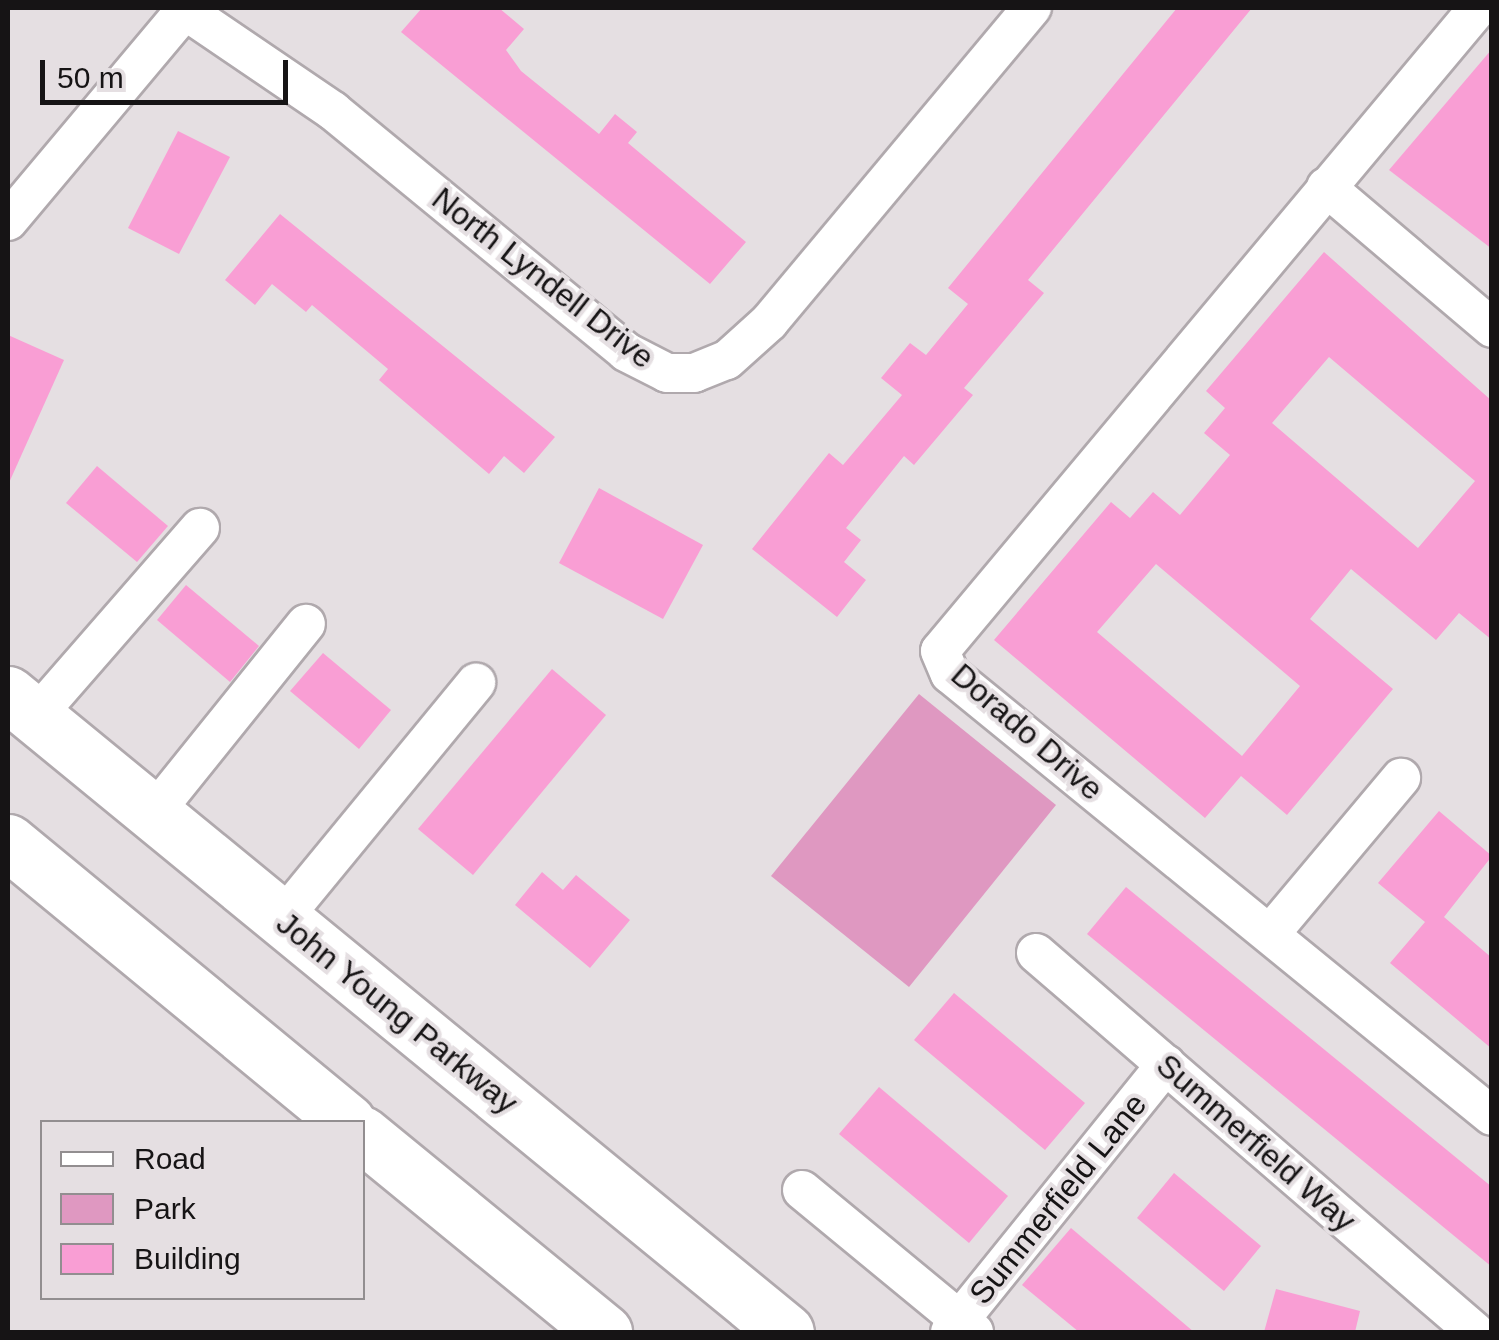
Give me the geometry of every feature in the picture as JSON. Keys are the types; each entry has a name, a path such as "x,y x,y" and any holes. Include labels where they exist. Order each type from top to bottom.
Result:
{"highway":[{"name":"John Young Parkway","path":"21,705 786,1332"},
{"path":"8,842 346,1120"},
{"path":"365,1136 604,1332"}],"street":[{"name":"North Lyndell Drive","path":"186,9 333,111 626,352 666,374 694,374 769,322 1032,8"},
{"name":"Dorado Drive","path":"1478,8 940,651 950,674 1492,1116"},
{"path":"8,221 186,9"},
{"path":"1326,187 1492,328"},
{"path":"21,705 200,528"},
{"path":"153,814 306,624"},
{"path":"282,920 476,683"},
{"path":"1270,934 1401,778"},
{"name":"Summerfield Way","path":"1036,954 1476,1332"},
{"name":"Summerfield Lane","path":"961,1329 1166,1064"},
{"path":"802,1190 961,1329"}],"green space":[{"path":"919,694 1056,805 909,987 771,876"}],"building":[{"path":"422,8 499,8 524,29 506,50 521,71 599,134 615,114 637,132 628,143 746,242 710,284 401,32"},
{"path":"1177,8 1252,8 1028,280 1044,293 964,388 973,395 914,465 904,456 846,528 861,540 844,562 866,580 837,617 752,549 829,453 843,465 902,395 881,378 910,343 926,355 968,304 948,288"},
{"path":"1492,49 1492,249 1389,170"},
{"path":"178,131 230,157 179,254 128,228"},
{"path":"280,214 555,437 524,473 504,456 489,474 379,380 388,369 312,305 306,312 272,284 255,305 225,280"},
{"path":"1324,252 1492,401 1492,640 1459,613 1436,640 1351,569 1310,619 1393,689 1287,815 1241,776 1205,818 994,640 1111,502 1130,518 1153,492 1180,515 1230,455 1204,433 1225,408 1206,391","holes":["1329,357 1475,481 1418,548 1272,423","1156,564 1300,686 1242,756 1097,632"]},
{"path":"8,335 64,360 8,485"},
{"path":"97,466 168,526 137,562 66,503"},
{"path":"599,488 703,545 663,619 559,563"},
{"path":"186,585 259,646 230,682 157,620"},
{"path":"323,653 391,710 359,749 290,691"},
{"path":"552,669 606,715 473,875 418,829"},
{"path":"1439,811 1492,856 1444,917 1492,958 1492,1049 1390,963 1425,922 1378,883"},
{"path":"542,872 563,890 576,875 630,920 590,968 515,905"},
{"path":"1126,887 1492,1187 1492,1267 1087,934"},
{"path":"954,993 1085,1103 1045,1150 914,1040"},
{"path":"879,1087 1008,1196 969,1243 839,1134"},
{"path":"1174,1173 1261,1246 1224,1291 1137,1218"},
{"path":"1071,1228 1194,1332 1079,1332 1022,1285"},
{"path":"1276,1289 1360,1311 1355,1332 1264,1332"}]}
